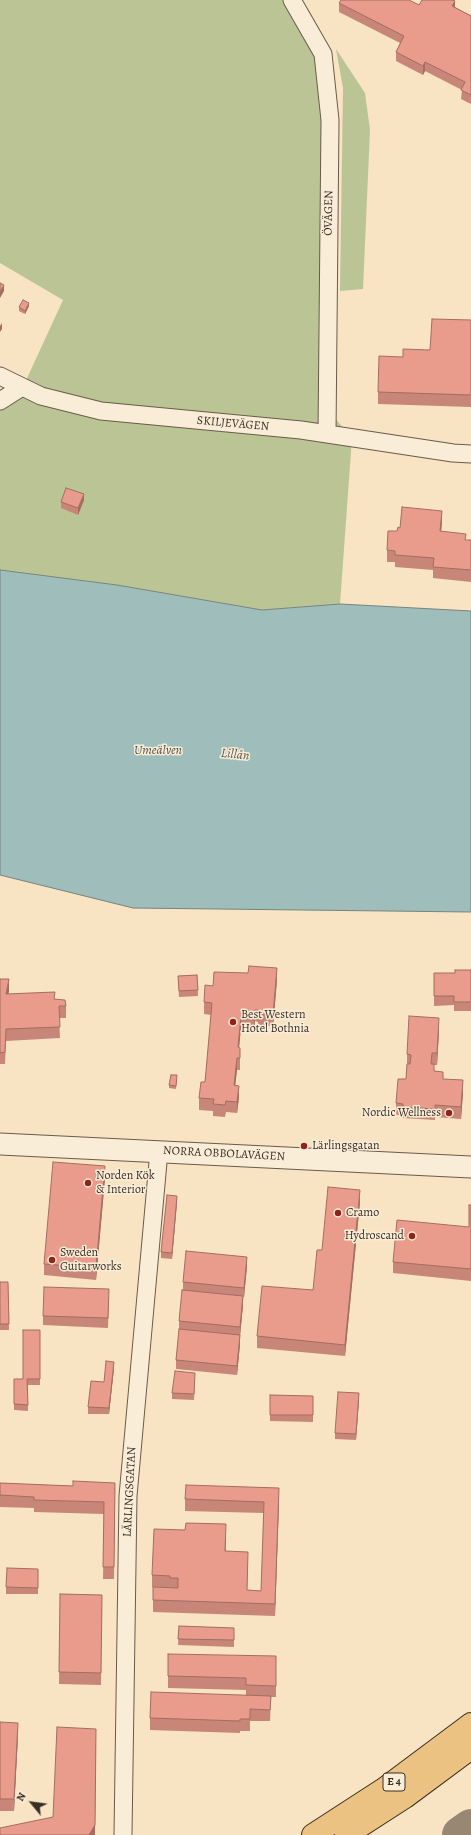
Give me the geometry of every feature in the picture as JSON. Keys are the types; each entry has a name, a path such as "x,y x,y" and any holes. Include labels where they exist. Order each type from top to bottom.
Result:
{"highway":[{"name":"E 4","path":"313,1835 384,1788 471,1724"},
{"name":"E 4","path":"346,1835 405,1797 471,1748"}],"street":[{"name":"ÖVÄGEN","path":"292,0 323,54 330,120 327,434"},
{"name":"SKILJEVÄGEN","path":"0,376 42,396 101,411 327,434 453,453 471,454"},
{"path":"0,401 22,387"},
{"name":"NORRA OBBOLAVÄGEN","path":"0,1144 471,1167"},
{"name":"LÄRLINGSGATAN","path":"123,1835 128,1496 159,1151"}],"green space":[{"path":"0,0 290,0 323,54 327,409 352,438 340,604 262,610 117,585 0,570 0,401 23,387 63,300 0,263"},
{"path":"336,49 365,93 370,130 363,289 340,291 343,88"}],"water":[{"name":"Umeälven","path":"0,570 117,585 262,610 340,604 471,611 471,912 133,908 0,875"}],"building":[{"path":"341,0 409,0 419,5 422,0 455,1 452,6 471,16 471,95 461,90 465,82 425,62 423,66 396,52 404,36 339,3"},
{"path":"0,283 4,285 0,292"},
{"path":"23,300 29,303 25,311 19,307"},
{"path":"432,319 471,320 471,395 378,392 379,356 403,357 403,349 430,350"},
{"path":"66,488 84,494 78,508 61,502"},
{"path":"402,507 442,511 440,531 466,534 465,540 471,540 471,570 433,567 434,558 395,555 395,551 387,550 388,531 397,531 398,527 400,528"},
{"path":"249,966 277,968 273,1015 258,1014 258,1010 255,1010 254,1017 241,1016 238,1047 240,1048 240,1058 237,1058 234,1085 239,1086 237,1102 226,1101 225,1105 213,1104 214,1099 199,1098 201,1082 205,1082 212,1003 204,1002 205,985 213,986 214,972 248,973"},
{"path":"455,970 471,970 471,1002 454,1002 454,996 434,996 434,973 455,973"},
{"path":"197,975 198,990 179,991 178,976"},
{"path":"0,979 9,979 6,994 55,992 54,999 65,1000 66,1006 59,1006 60,1027 6,1029 5,1052 0,1053"},
{"path":"409,1016 439,1018 437,1053 432,1053 431,1064 434,1064 434,1071 443,1072 443,1079 463,1080 461,1107 435,1105 435,1109 403,1107 403,1104 396,1103 398,1079 406,1079 407,1064 410,1064 411,1055 407,1054"},
{"path":"171,1075 177,1075 176,1086 169,1085"},
{"path":"53,1162 105,1166 96,1268 44,1264"},
{"path":"328,1187 360,1190 345,1345 257,1336 262,1286 313,1290 317,1250 322,1250"},
{"path":"167,1195 177,1196 172,1253 161,1252"},
{"path":"469,1205 471,1205 471,1269 393,1262 397,1220 469,1227"},
{"path":"186,1251 247,1257 244,1288 183,1282"},
{"path":"0,1282 8,1282 9,1324 0,1324"},
{"path":"44,1287 109,1289 108,1318 43,1316"},
{"path":"182,1290 243,1296 240,1327 179,1321"},
{"path":"179,1329 240,1335 237,1366 176,1360"},
{"path":"23,1330 40,1330 40,1379 27,1379 28,1405 14,1404 14,1379 23,1379"},
{"path":"106,1361 114,1362 109,1408 88,1407 91,1381 104,1382"},
{"path":"175,1371 195,1373 194,1394 172,1393"},
{"path":"338,1392 359,1393 356,1434 335,1433"},
{"path":"270,1395 313,1396 313,1415 270,1415"},
{"path":"73,1481 115,1483 114,1567 103,1567 104,1502 34,1500 34,1497 0,1495 0,1483 73,1486"},
{"path":"186,1485 279,1488 275,1604 153,1600 153,1587 178,1588 178,1578 152,1575 154,1529 185,1530 186,1523 226,1524 225,1551 248,1552 247,1590 261,1591 264,1502 185,1499"},
{"path":"7,1568 38,1569 38,1588 6,1587"},
{"path":"60,1594 102,1595 101,1673 59,1672"},
{"path":"179,1626 234,1628 234,1640 178,1639"},
{"path":"168,1654 276,1656 276,1686 246,1685 246,1678 168,1676"},
{"path":"151,1692 271,1696 270,1710 250,1709 250,1719 240,1719 240,1721 150,1718"},
{"path":"0,1722 18,1723 14,1799 0,1799"},
{"path":"57,1727 96,1729 95,1825 89,1835 0,1835 0,1828 53,1817"}],"taxiway":[{"path":"461,1835 471,1828"}],"place":[{"name":"Best Western Hotel Bothnia","path":"233,1022"},
{"name":"Nordic Wellness","path":"449,1113"},
{"name":"Lärlingsgatan","path":"304,1146"},
{"name":"Norden Kök & Interior","path":"88,1183"},
{"name":"Cramo","path":"338,1213"},
{"name":"Hydroscand","path":"412,1236"},
{"name":"Sweden Guitarworks","path":"52,1260"}],"water label":[{"name":"Lillån","path":"235,755"}]}
